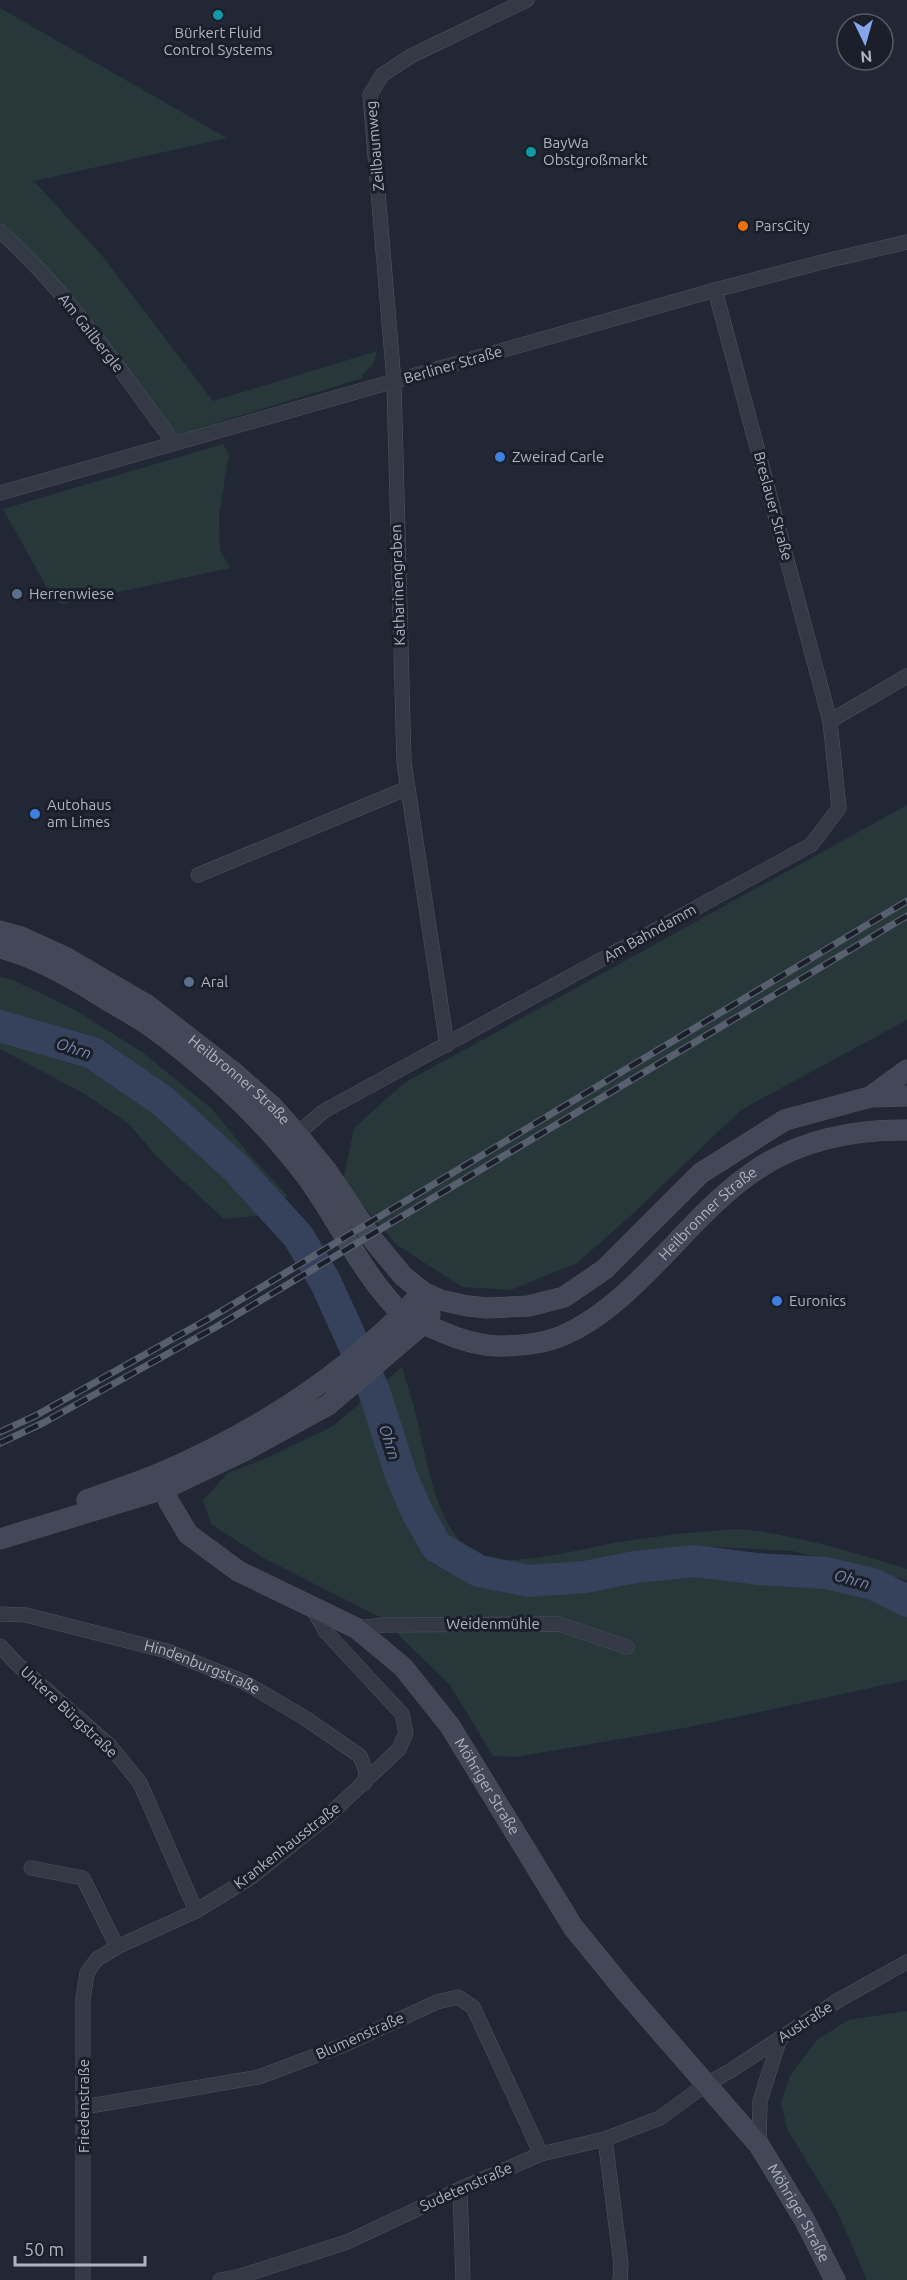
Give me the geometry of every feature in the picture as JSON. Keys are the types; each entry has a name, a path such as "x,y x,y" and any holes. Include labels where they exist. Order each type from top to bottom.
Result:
{"main road":[{"name":"Heilbronner Straße","path":"0,931 21,937 65,957 147,1005 232,1071 273,1107 327,1171 374,1241 403,1276 432,1296 487,1308 529,1305 564,1297 605,1269 701,1173 785,1120 870,1097 907,1096"},
{"name":"Heilbronner Straße","path":"0,948 17,952 78,982 152,1028 223,1086 267,1128 291,1157 310,1182 364,1270 403,1315 466,1340 495,1346 527,1345 562,1336 591,1321 620,1297 721,1197 757,1169 802,1146 848,1133 884,1129 907,1130"},
{"path":"870,1097 907,1070"},
{"path":"0,1530 161,1482 188,1461 291,1405 336,1372 403,1315 432,1296"},
{"path":"0,1539 242,1452 328,1405 424,1323 432,1296"},
{"name":"Möhriger Straße","path":"161,1482 169,1502 188,1534 238,1571 356,1628 402,1667 450,1726 573,1927 705,2085 759,2145 804,2220 835,2280"}],"street":[{"name":"Zeilbaumweg","path":"394,382 370,94 382,75 411,56 527,0"},
{"name":"Am Gailbergle","path":"0,231 45,275 110,356 174,443"},
{"name":"Berliner Straße","path":"0,493 715,290 907,242"},
{"name":"Breslauer Straße","path":"715,290 830,721"},
{"name":"Katharinengraben","path":"394,382 404,762 447,1045"},
{"path":"830,721 907,676"},
{"name":"Am Bahndamm","path":"297,1134 324,1111 811,845 839,808 830,721"},
{"path":"198,875 408,788"},
{"name":"Krankenhausstraße","path":"117,1947 196,1911 253,1876 327,1817 399,1749 406,1733 402,1714 327,1632 310,1604"},
{"name":"Hindenburgstraße","path":"0,1614 26,1615 167,1651 244,1682 305,1718 360,1756 366,1771 364,1784"},
{"name":"Weidenmühle","path":"356,1628 384,1625 558,1624 627,1647"},
{"name":"Untere Bürgstraße","path":"0,1646 17,1664 110,1746 140,1783 196,1911"},
{"path":"31,1868 83,1878 117,1947"},
{"name":"Friedenstraße","path":"83,2280 83,1999 87,1973 97,1959 117,1947"},
{"name":"Austraße","path":"705,2085 837,2001 907,1962"},
{"name":"Blumenstraße","path":"84,2108 259,2077 344,2045 438,2002 458,1997 473,2007 541,2154"},
{"path":"759,2145 759,2101 780,2038"},
{"name":"Sudetenstraße","path":"220,2280 241,2278 347,2242 460,2188 541,2154 605,2139 660,2118 705,2085"},
{"path":"605,2139 621,2264 620,2280"},
{"path":"460,2188 462,2280"}],"shaded area":[{"path":"0,8 227,138 34,181 103,257 213,401 377,351 374,363 362,375 363,378 177,435 50,274 0,223"},
{"path":"223,444 229,454 219,516 220,550 230,568 63,604 54,600 3,509"},
{"path":"907,805 907,1020 741,1110 626,1220 577,1263 511,1290 462,1287 397,1245 343,1182 354,1128 404,1083"},
{"path":"0,977 13,980 77,1011 142,1052 212,1109 288,1196 268,1215 224,1219 158,1158 129,1124 83,1093 0,1049"},
{"path":"402,1367 429,1472 441,1508 448,1524 459,1539 471,1552 483,1558 518,1560 613,1543 739,1529 803,1540 907,1569 907,1580 792,1551 694,1546 652,1550 535,1569 499,1569 465,1561 440,1544 379,1387"},
{"path":"365,1395 431,1563 477,1586 537,1587 643,1573 716,1568 828,1587 894,1605 907,1612 907,1680 690,1727 516,1757 493,1756 450,1685 380,1617 265,1559 211,1524 203,1500 228,1473 269,1457 333,1426 359,1404"},
{"path":"907,2011 907,2280 867,2280 837,2211 787,2129 781,2102 790,2076 817,2040 848,2020"}],"waterway":[{"name":"Ohrn","path":"0,1026 93,1053 164,1102 236,1168 298,1236 325,1281 350,1336 374,1391 401,1475 417,1512 437,1547 479,1571 529,1581 585,1577 635,1567 695,1561 758,1569 826,1573 873,1584 907,1601"}],"railway":[{"path":"0,1432 35,1416 210,1318 907,901"},
{"path":"0,1443 43,1423 216,1327 907,916"}],"place":[{"name":"Bürkert Fluid Control Systems","path":"218,15"},
{"name":"BayWa Obstgroßmarkt","path":"531,152"},
{"name":"ParsCity","path":"743,226"},
{"name":"Zweirad Carle","path":"500,457"},
{"name":"Herrenwiese","path":"17,594"},
{"name":"Autohaus am Limes","path":"35,814"},
{"name":"Aral","path":"189,982"},
{"name":"Euronics","path":"777,1301"}]}
